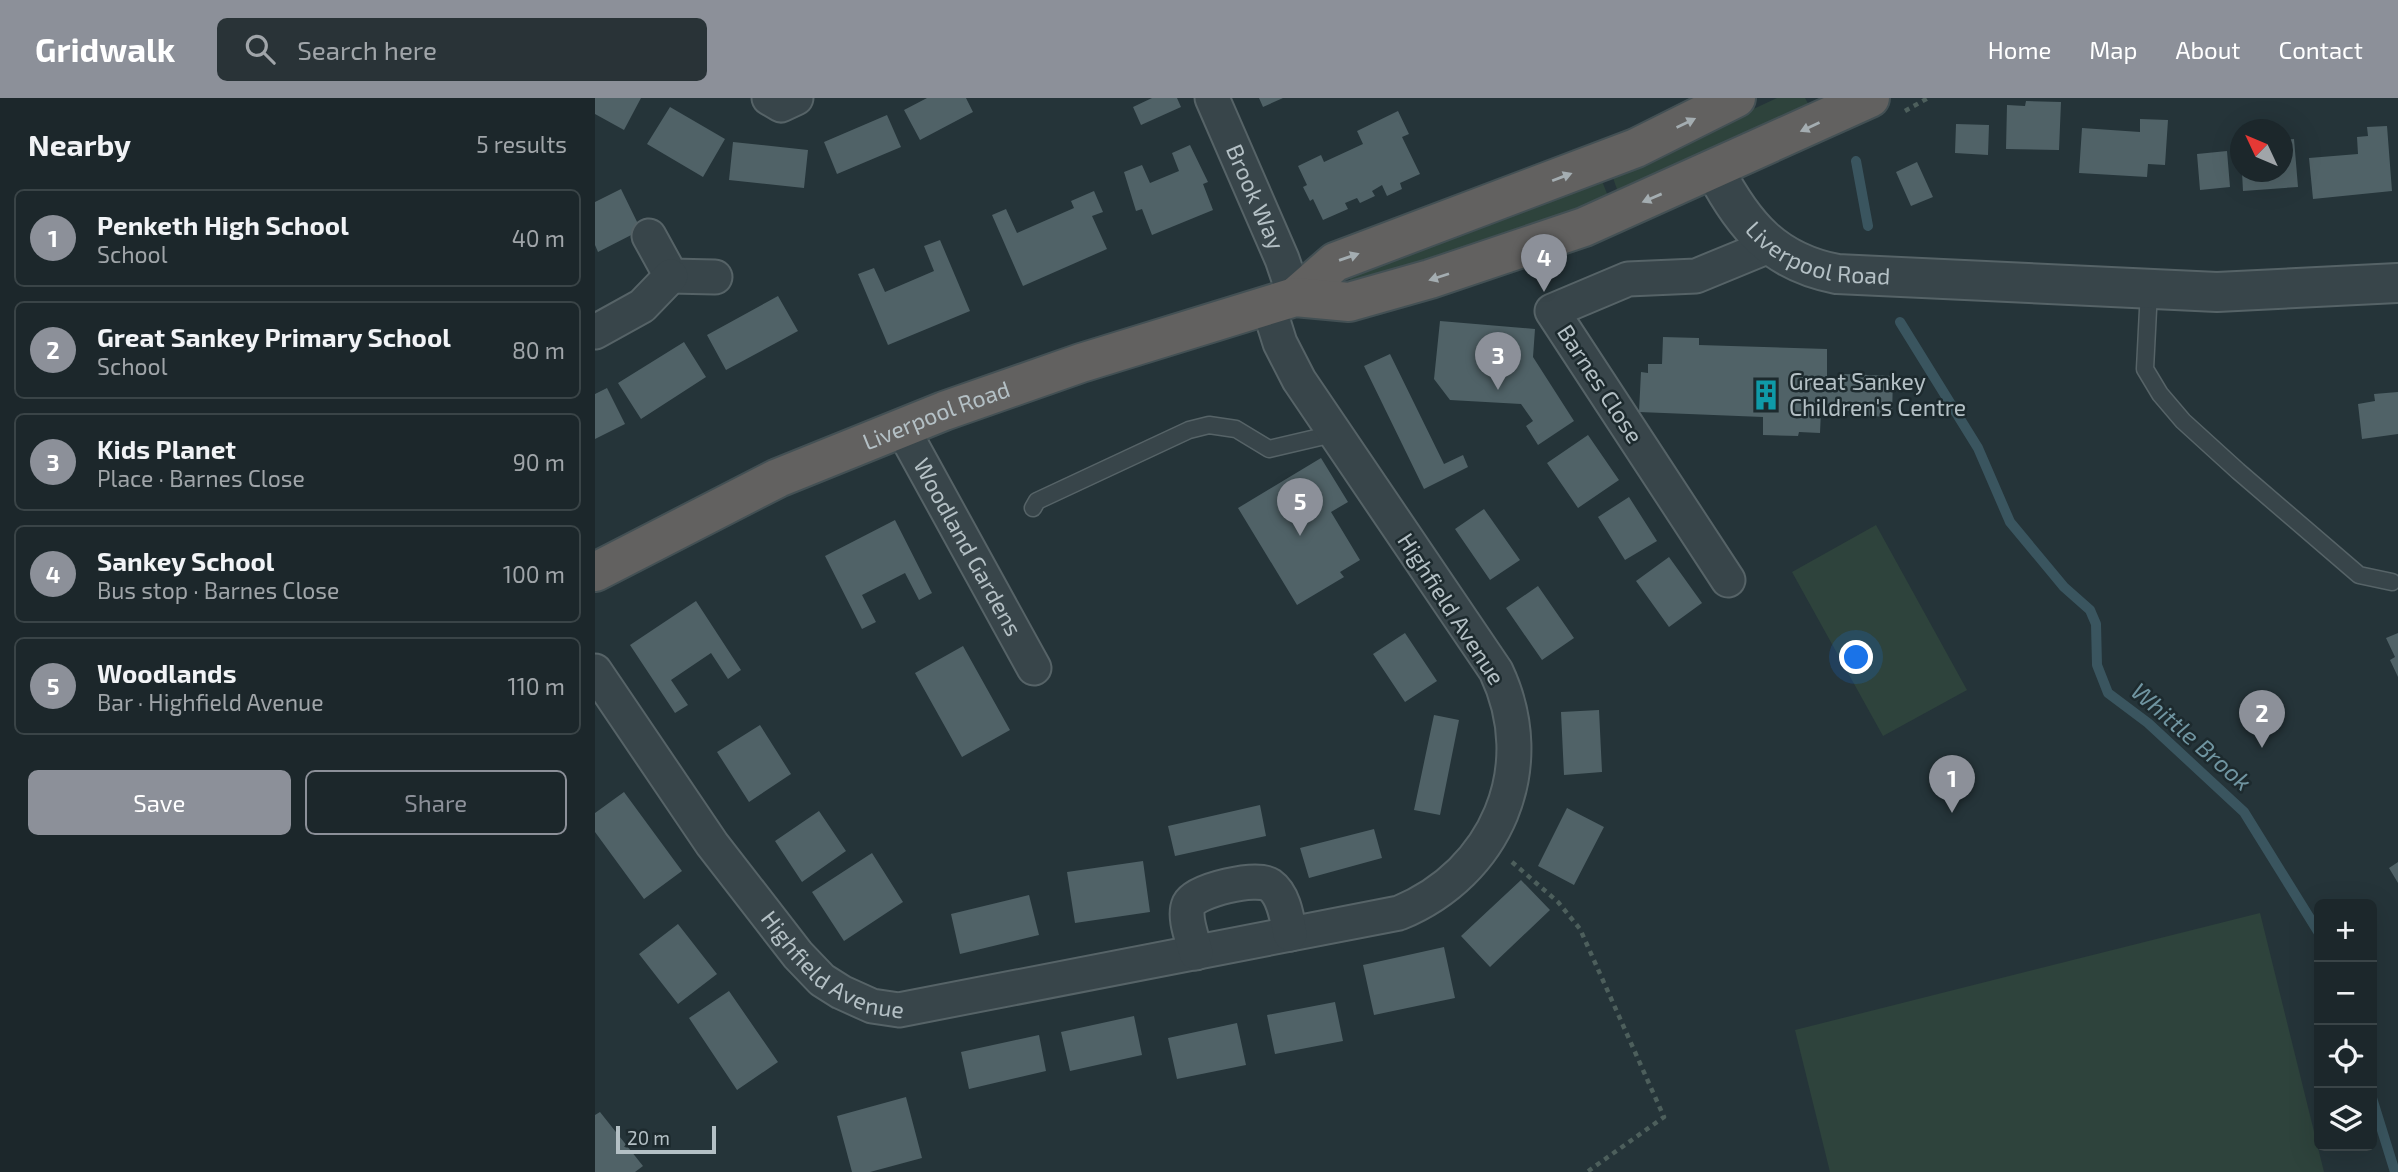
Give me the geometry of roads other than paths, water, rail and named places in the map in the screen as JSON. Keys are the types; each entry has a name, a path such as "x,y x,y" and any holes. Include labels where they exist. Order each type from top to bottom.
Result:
{"highway":[{"name":"Liverpool Road","path":"1282,301 1335,262 1636,148 1736,98"},
{"path":"1715,171 1870,98"},
{"name":"Liverpool Road","path":"595,572 778,478 902,428 1081,363 1282,301 1349,302 1430,279 1584,227 1715,171"}],"street":[{"path":"769,98 782,105 796,98"},
{"name":"Brook Way","path":"1212,98 1282,259 1282,301"},
{"name":"Liverpool Road","path":"1715,171 1742,215 1769,246 1790,260 1837,274 2217,292 2398,283"},
{"path":"649,236 671,276"},
{"name":"Barnes Close","path":"1728,580 1552,311 1628,279 1696,276 1769,246"},
{"path":"595,332 642,306 671,276 715,277"},
{"name":"Highfield Avenue","path":"595,671 712,844 798,956 822,979 862,1002 899,1010 1399,913 1424,903 1464,872 1488,841 1507,800 1512,777 1514,742 1507,694 1496,671 1333,434 1287,359 1282,301"},
{"name":"Woodland Gardens","path":"902,428 1034,668"},
{"path":"1196,953 1187,913 1190,901 1202,893 1254,880 1267,883 1277,893 1290,934"}],"lane":[{"path":"2149,290 2145,369 2160,394 2183,421 2359,575 2392,582"},
{"path":"1033,508 1037,501 1189,430 1209,425 1236,429 1269,449 1333,434"}],"waterway":[{"name":"Whittle Brook","path":"1856,161 1868,226"},
{"name":"Whittle Brook","path":"1900,322 1978,448 2010,522 2064,587 2090,610 2096,624 2097,665 2108,693 2148,723 2244,812 2314,925"},
{"name":"Whittle Brook","path":"2377,1114 2395,1172"}],"place":[{"name":"Sankey School","path":"1544,292"},
{"name":"Kids Planet","path":"1498,390"},
{"name":"Great Sankey Children's Centre","path":"1766,395"},
{"name":"Woodlands","path":"1300,536"},
{"name":"Great Sankey Primary School","path":"2262,748"},
{"name":"Penketh High School","path":"1952,813"}]}
